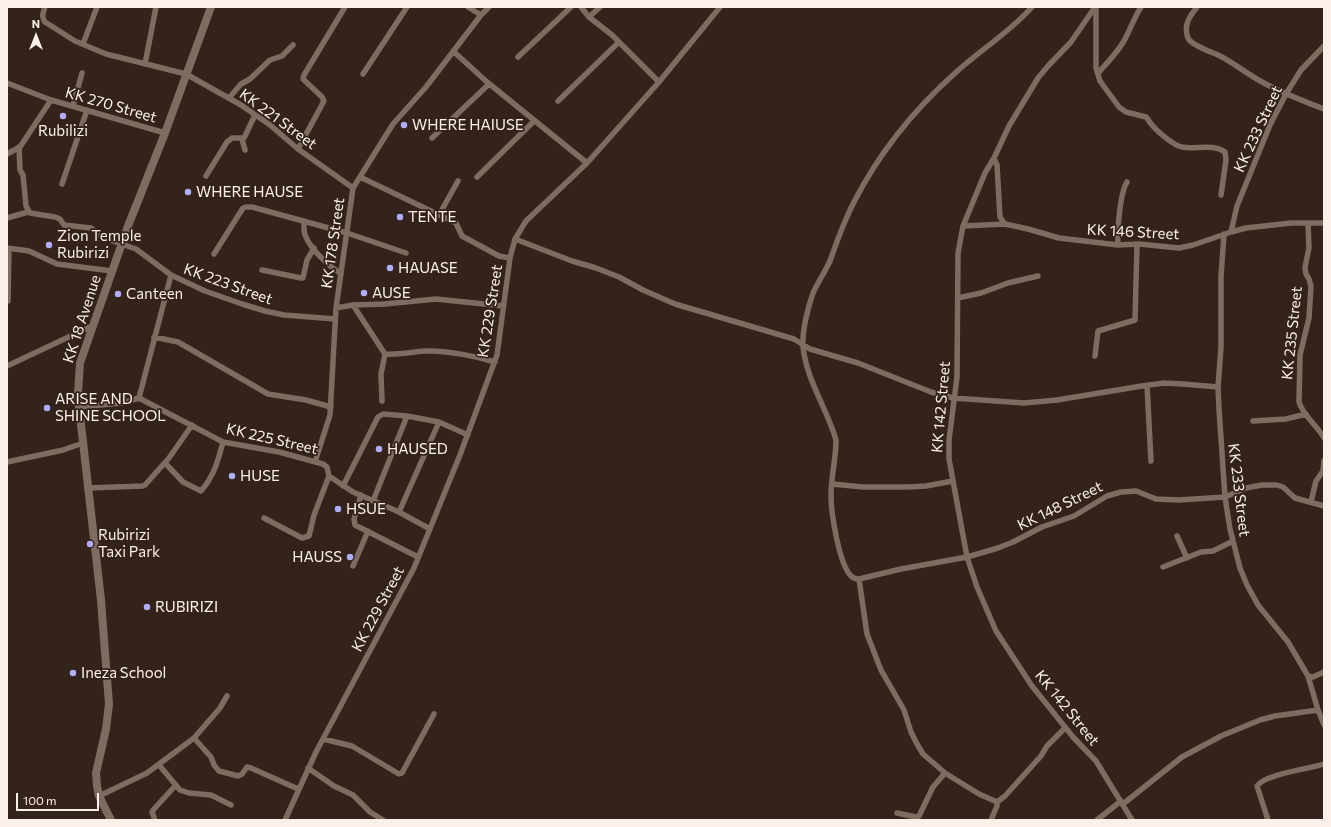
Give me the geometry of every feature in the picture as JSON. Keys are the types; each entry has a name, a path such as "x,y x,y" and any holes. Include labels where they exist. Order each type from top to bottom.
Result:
{"main road":[{"name":"KK 18 Avenue","path":"111,820 99,796 96,773 106,729 109,704 101,600 82,443 78,393 80,363 112,271 211,7"}],"street":[{"name":"KK 221 Street","path":"45,7 43,14 43,19 45,22 75,41 106,54 186,74 229,98 256,115 298,149 353,188"},
{"path":"82,44 97,7"},
{"path":"145,64 156,7"},
{"path":"298,149 324,101 322,97 303,79 304,75 345,7"},
{"path":"363,74 407,7"},
{"path":"468,7 481,15"},
{"name":"KK 178 Street","path":"315,462 330,416 336,308 353,188 393,124 426,87 481,15 489,7"},
{"path":"518,57 570,7"},
{"path":"581,7 589,17 612,35 618,43 659,82"},
{"path":"589,17 600,7"},
{"name":"KK 229 Street","path":"285,820 308,768 414,568 468,435 497,355 510,258 515,239 526,221 587,163 659,82 720,7"},
{"path":"997,802 979,794 945,773 923,754 911,732 904,710 881,670 867,634 859,579 851,576 841,555 833,523 831,496 836,440 807,368 803,345 805,325 813,293 829,262 854,202 871,172 917,111 953,75 998,40 1032,7"},
{"path":"1095,7 1096,68 1100,81 1119,108 1126,112 1146,117 1151,125 1177,145 1183,147 1216,148 1225,152 1226,160 1221,195"},
{"name":"KK 142 Street","path":"1095,7 1071,42 1038,78 985,173 963,226 958,253 957,377 953,398 948,449 967,557 977,587 996,631 1032,686 1064,728 1096,761 1132,820"},
{"path":"1098,73 1124,41 1141,7"},
{"path":"1197,7 1190,15 1187,23 1188,39 1220,56 1262,82 1286,94 1324,109"},
{"path":"558,101 618,43"},
{"path":"229,98 241,84 250,79 270,60 282,56 293,45"},
{"name":"KK 233 Street","path":"1231,232 1240,199 1265,137 1286,94 1301,70 1324,46"},
{"path":"453,51 489,84 587,163"},
{"path":"73,106 82,72"},
{"name":"KK 270 Street","path":"7,83 51,100 164,133"},
{"path":"432,138 489,84"},
{"name":"KK 270 Street","path":"7,154 20,147 51,100"},
{"path":"62,184 87,110"},
{"path":"245,150 242,139 256,115"},
{"path":"477,177 534,121"},
{"path":"206,176 227,142 232,138 242,139"},
{"path":"7,218 28,212 24,196 23,175 20,170 20,147"},
{"path":"994,158 997,165 1000,217 1005,224"},
{"path":"360,177 456,223 462,236 499,256 510,258"},
{"path":"439,215 458,181"},
{"path":"1118,245 1117,237 1120,205 1127,182"},
{"path":"214,254 243,208 246,207 252,207 347,233 406,253"},
{"name":"KK 223 Street","path":"28,212 55,217 60,219 64,225 91,228 104,238 136,249 171,275 205,291 265,311 284,315 335,319"},
{"path":"304,221 306,238 331,268 341,274"},
{"name":"KK 235 Street","path":"1308,223 1309,248 1305,267 1311,286 1309,318 1300,355 1299,402 1301,409 1324,437"},
{"name":"KK 146 Street","path":"963,226 1005,224 1028,228 1060,238 1118,245 1138,244 1179,248 1193,245 1231,232 1261,226 1324,223"},
{"name":"KK 233 Street","path":"1224,234 1221,276 1221,347 1218,387 1225,497 1233,541 1240,568 1258,605 1288,642 1308,676 1324,725"},
{"path":"515,239 572,261 596,268 675,304 794,339 803,345 822,353 858,363 930,392 953,398 1032,403 1147,385 1183,384 1218,387"},
{"path":"1095,356 1098,331 1135,320 1138,244"},
{"path":"262,270 303,278 307,260 314,248"},
{"path":"8,301 8,249 28,251 57,264 112,271"},
{"path":"79,407 122,403 139,398 171,275"},
{"path":"958,298 981,293 1008,283 1038,276"},
{"path":"336,308 353,305 385,304 436,299 503,306"},
{"path":"353,305 385,354 381,374 382,401"},
{"path":"7,366 92,326"},
{"path":"154,338 178,342 268,394 306,400 331,408"},
{"path":"385,354 405,354 425,351 468,355 495,362"},
{"path":"1147,385 1151,461"},
{"name":"KK 225 Street","path":"139,398 224,442 279,452 327,466 329,476 314,515 309,536 302,538 264,518"},
{"path":"343,486 378,417 383,414 386,413 407,416 439,422 468,435"},
{"path":"1253,421 1286,419 1306,414"},
{"path":"373,501 407,416"},
{"path":"399,512 439,422"},
{"path":"87,488 143,486 165,463 192,425"},
{"path":"165,463 183,482 200,491 210,479 216,467 224,442"},
{"path":"7,462 63,450 82,443"},
{"path":"1312,502 1316,481 1322,471 1324,460"},
{"name":"KK 225 Street","path":"329,476 343,486 399,512 430,529"},
{"path":"832,484 863,487 908,487 926,486 953,481"},
{"name":"KK 148 Street","path":"859,579 967,557 1013,542 1042,527 1074,516 1107,496 1113,494 1136,491 1142,492 1150,498 1166,500 1225,497 1246,488 1262,485 1277,485 1283,487 1295,498 1324,506"},
{"path":"361,495 354,522 355,525 418,557"},
{"path":"353,566 368,531"},
{"path":"1177,536 1187,558"},
{"path":"1163,567 1201,552 1213,551 1233,541"},
{"path":"1308,676 1313,677 1324,672"},
{"path":"99,796 147,773 194,738 220,708 227,696"},
{"path":"1097,820 1122,803 1182,757 1221,736 1260,720 1275,716 1318,710"},
{"path":"323,739 352,746 399,774 402,773 434,714"},
{"path":"991,820 997,806 997,802 1005,796 1064,728"},
{"path":"194,738 211,757 219,772 238,776 242,774 247,767 298,789"},
{"path":"1268,820 1257,786 1259,783 1279,774 1324,764"},
{"path":"159,765 180,790 184,792 211,795 231,805"},
{"path":"308,768 334,786 353,795 370,812 383,820"},
{"path":"897,813 919,816 933,787 945,773"},
{"path":"155,820 152,812 176,785"}],"place":[{"name":"Rubilizi","path":"63,116"},
{"name":"WHERE HAIUSE","path":"404,125"},
{"name":"WHERE HAUSE","path":"188,192"},
{"name":"TENTE","path":"400,217"},
{"name":"Zion Temple Rubirizi","path":"49,245"},
{"name":"HAUASE","path":"390,268"},
{"name":"AUSE","path":"364,293"},
{"name":"Canteen","path":"118,294"},
{"name":"ARISE AND SHINE SCHOOL","path":"47,408"},
{"name":"HAUSED","path":"379,449"},
{"name":"HUSE","path":"232,476"},
{"name":"HSUE","path":"338,509"},
{"name":"Rubirizi Taxi Park","path":"90,544"},
{"name":"HAUSS","path":"350,557"},
{"name":"RUBIRIZI","path":"147,607"},
{"name":"Ineza School","path":"73,673"}]}
